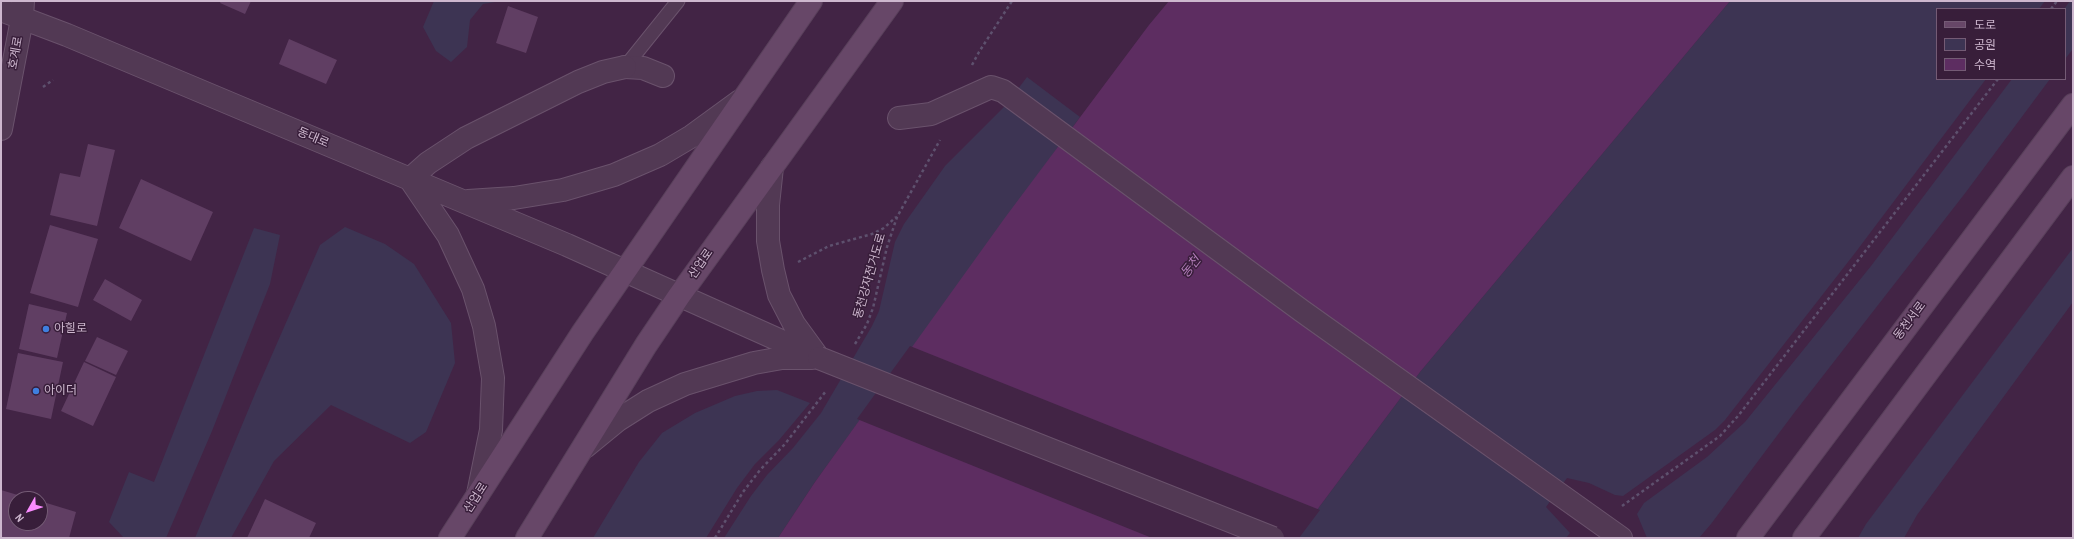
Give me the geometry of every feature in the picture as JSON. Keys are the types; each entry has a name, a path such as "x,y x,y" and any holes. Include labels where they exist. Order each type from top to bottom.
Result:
{"main road":[{"name":"산업로","path":"450,538 623,272 811,1"},
{"name":"산업로","path":"527,538 646,345 679,296 892,1"},
{"name":"동천서로","path":"1748,538 2073,105"},
{"path":"1812,532 2073,177"}],"street":[{"name":"동대로","path":"1,10 23,10 67,35 567,245 623,272 819,358 1272,538"},
{"name":"호계로","path":"1,129 23,10"},
{"path":"478,494 491,430 493,378 484,326 473,289 448,234 410,179 428,163 466,138 578,82 603,72 625,67 642,68 663,76"},
{"path":"899,118 931,114 992,87 1003,91 1302,311 1621,538"},
{"path":"463,201 514,198 563,190 614,175 660,156 743,100"},
{"path":"772,167 768,205 768,241 775,276 780,295 794,324 819,358"},
{"path":"581,451 618,420 648,401 685,384 754,363 782,358 819,358"}],"lane":[{"path":"625,67 678,1"}],"path":[{"name":"동천강자전거도로","path":"852,350 867,324 873,308 887,247 897,217 942,135 954,104 979,52 1012,1"},
{"path":"44,87 53,80"},
{"path":"1600,523 1720,436 1738,416 1997,80"},
{"path":"792,265 829,246 878,231 897,217"},
{"path":"714,538 743,492 760,470 812,412 829,386"}],"green space":[{"path":"434,1 501,1 483,4 470,20 467,47 451,62 436,51 423,27"},
{"path":"1730,1 2045,1 2040,8 1936,8 1936,80 1985,80 1855,253 1725,420 1715,430 1623,496 1615,495 1589,483 1567,478 1546,507 1570,533 1566,538 1296,538 1420,372"},
{"path":"2070,1 2073,1 2073,49 2066,58 2066,8 2065,8"},
{"path":"1027,77 1080,117 815,482 778,538 724,538 751,496 767,475 793,448 821,413 872,326 879,311 895,242 904,224 945,166 1005,106"},
{"path":"2011,80 2049,80 1966,192 1699,538 1647,538 1637,514 1644,503 1707,457 1745,422 1871,266"},
{"path":"345,227 385,244 414,264 451,323 455,363 426,432 410,443 331,405 274,461 231,538 195,538 257,389 320,245"},
{"path":"254,228 280,235 270,284 212,431 166,538 124,538 109,522 129,472 154,482"},
{"path":"2073,248 2073,302 1917,515 1904,538 1858,538 1866,524"},
{"path":"777,390 810,403 779,440 755,464 737,488 706,538 593,538 639,462 662,433 695,413 735,396 757,391"}],"water":[{"name":"동천","path":"1169,1 1730,1 1420,372 1296,538 778,538 815,482 1004,219 1149,25"}],"pier":[{"path":"910,346 1320,510 1299,538 1152,538 857,419"}],"building":[{"path":"221,1 251,1 245,14 220,3"},
{"path":"508,6 538,17 526,53 496,43"},
{"path":"289,39 337,60 326,84 279,64"},
{"path":"88,144 115,150 97,226 50,215 60,173 80,177"},
{"path":"141,179 213,212 191,261 119,228"},
{"path":"50,225 98,239 78,307 30,293"},
{"path":"105,279 142,300 131,321 93,300"},
{"path":"29,304 67,313 57,358 19,349"},
{"path":"97,337 128,351 116,375 85,361"},
{"path":"18,353 63,362 51,419 6,409"},
{"path":"84,362 116,377 93,426 61,411"},
{"path":"1,490 8,492 8,531 48,531 48,503 76,512 69,538 1,538"},
{"path":"265,499 316,523 309,538 247,538"}],"place":[{"name":"아힐로","path":"46,329"},
{"name":"아이더","path":"36,391"}]}
